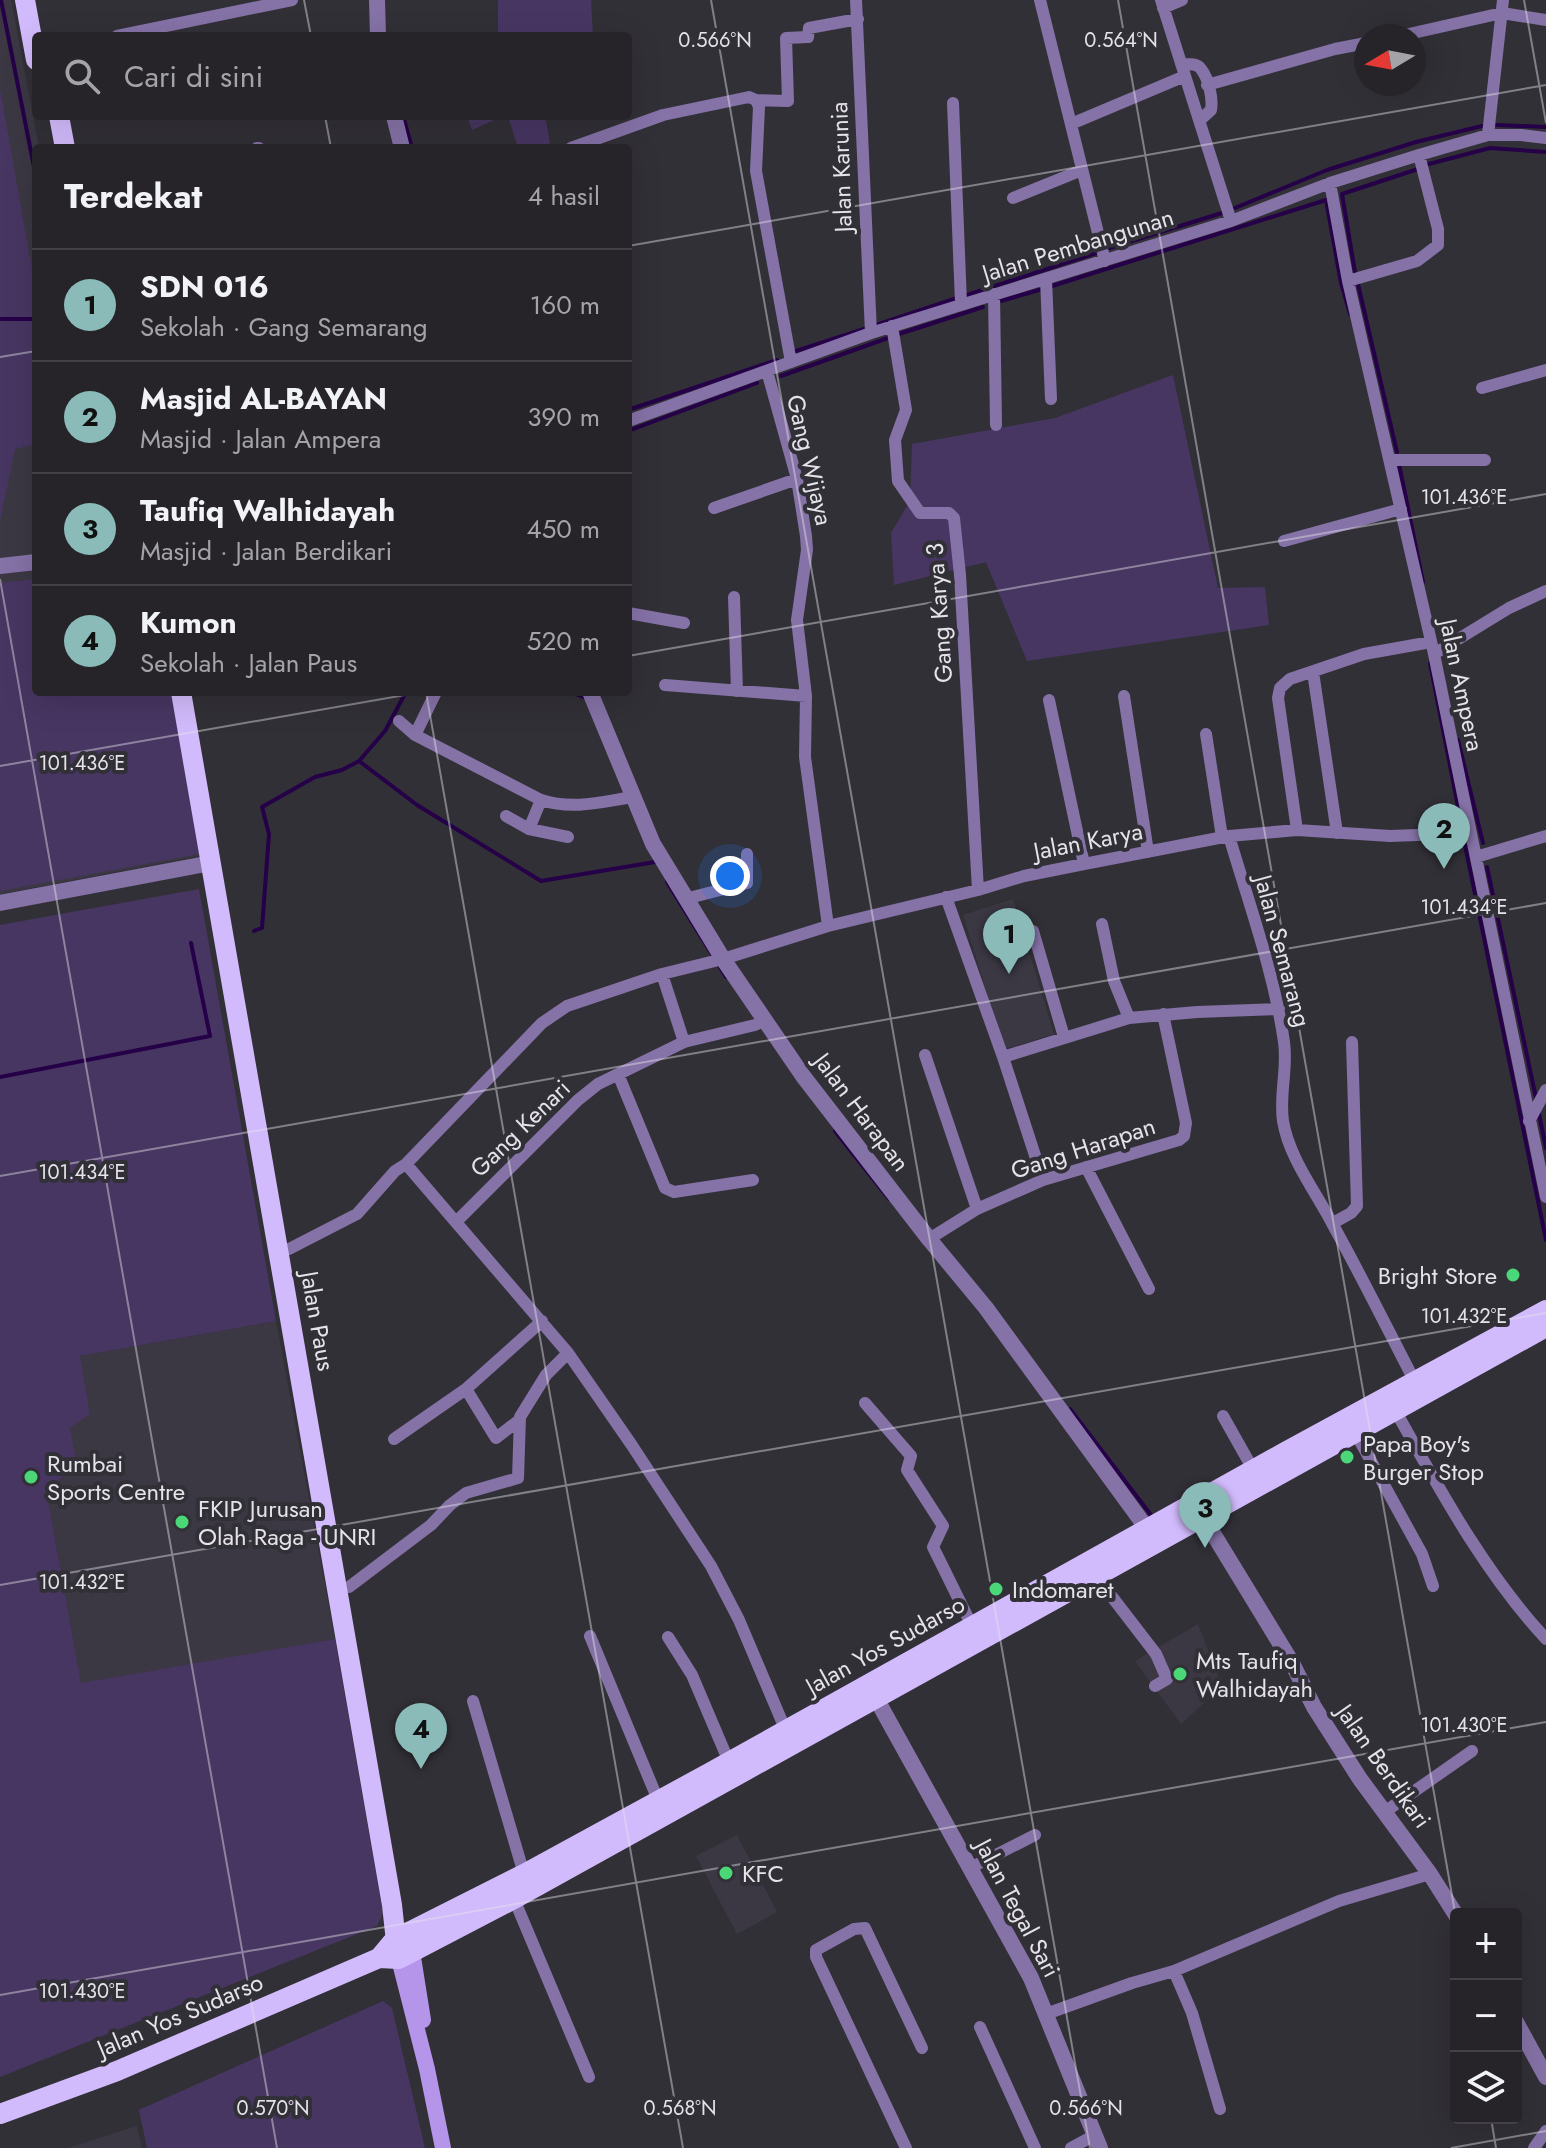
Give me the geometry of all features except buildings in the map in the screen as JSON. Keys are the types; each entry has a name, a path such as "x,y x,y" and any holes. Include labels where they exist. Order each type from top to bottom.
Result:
{"main road":[{"path":"25,0 32,38"},
{"path":"37,0 42,32"},
{"path":"48,120 52,144"},
{"path":"60,120 64,144"},
{"name":"Jalan Paus","path":"182,696 289,1249 349,1587 399,1948"},
{"name":"Jalan Paus","path":"193,696 215,862 399,1948"},
{"name":"Jalan Yos Sudarso","path":"0,2114 117,2071 514,1899 712,1780 877,1700 1203,1517 1415,1382 1546,1310"},
{"name":"Jalan Yos Sudarso","path":"399,1948 658,1800 712,1780 729,1762 1254,1471 1355,1432 1546,1327"},
{"path":"399,1948 427,2042 427,2069 443,2148"}],"street":[{"path":"136,32 292,0"},
{"path":"377,0 378,32"},
{"name":"Jalan Karunia","path":"856,0 871,331"},
{"path":"1040,0 1105,261"},
{"path":"1182,0 1162,4 1231,221"},
{"path":"1488,135 1502,6"},
{"path":"1426,28 1502,6 1546,20"},
{"path":"582,144 663,115 749,97 788,101 786,38 808,37 809,28 858,19"},
{"path":"1207,85 1354,46"},
{"path":"1071,124 1196,65 1201,69 1213,100 1211,110 1200,120"},
{"path":"756,100 759,107 756,171 790,355"},
{"path":"953,103 961,299"},
{"path":"395,120 401,144"},
{"name":"Jalan Pembangunan","path":"632,420 768,375 790,355 892,326 961,299 994,294 1046,279 1231,221 1330,183 1419,155 1488,135 1546,138"},
{"path":"1348,281 1417,261 1438,245 1438,229 1419,155"},
{"path":"1013,198 1082,170"},
{"name":"Jalan Ampera","path":"1330,183 1348,281 1433,648 1546,1197"},
{"path":"1046,279 1051,399"},
{"path":"994,294 996,425"},
{"name":"Gang Karya 3","path":"892,326 906,410 895,440 899,485 920,513 949,513 954,518 978,890"},
{"path":"1482,388 1546,370"},
{"name":"Gang Wijaya","path":"768,375 797,479 807,550 797,620 806,696 805,757 828,926"},
{"path":"1390,460 1485,460"},
{"path":"714,508 797,479"},
{"path":"1284,541 1401,509"},
{"path":"0,566 32,562"},
{"path":"1297,830 1278,698 1284,683 1364,654 1433,648 1546,591"},
{"path":"734,597 737,691"},
{"path":"632,614 684,623"},
{"path":"1313,672 1337,833"},
{"path":"665,685 806,696"},
{"path":"415,735 434,696"},
{"name":"Jalan Harapan","path":"592,696 653,844 760,1023 986,1308 1148,1530"},
{"path":"1124,696 1148,852"},
{"path":"1049,700 1084,864"},
{"path":"399,721 415,735 541,800 559,806 633,797"},
{"name":"Jalan Semarang","path":"1206,734 1225,837 1264,950 1279,1009 1286,1055 1283,1121 1306,1177 1415,1382"},
{"path":"529,829 541,800"},
{"path":"506,816 529,829 568,837"},
{"name":"Jalan Karya","path":"289,1249 357,1214 395,1171 406,1164 542,1023 567,1006 662,974 828,926 1024,876 1225,837 1297,830 1390,836 1471,833"},
{"path":"1476,857 1546,836"},
{"path":"685,899 747,883 747,854"},
{"path":"0,903 215,862"},
{"path":"946,897 1043,1180"},
{"path":"1102,924 1114,981 1129,1018"},
{"path":"1033,931 1064,1037"},
{"path":"662,974 684,1042"},
{"path":"1003,1057 1129,1018 1279,1009"},
{"name":"Gang Harapan","path":"931,1238 977,1209 1043,1180 1184,1136 1186,1123 1163,1014"},
{"name":"Gang Kenari","path":"456,1222 578,1100 598,1084 684,1042 760,1023"},
{"path":"1333,1223 1357,1206 1352,1042"},
{"path":"925,1055 977,1209"},
{"path":"618,1074 665,1188 674,1192 753,1180"},
{"path":"1529,1121 1546,1090"},
{"path":"406,1164 568,1353 711,1566 739,1620 786,1731"},
{"path":"1086,1167 1149,1289"},
{"path":"394,1439 466,1389 542,1321"},
{"path":"466,1389 496,1438 518,1421 546,1375 568,1353"},
{"path":"865,1403 911,1456 907,1470 943,1526 933,1547 972,1626"},
{"path":"1395,1410 1449,1507 1513,1602 1546,1639"},
{"path":"1223,1416 1254,1471"},
{"path":"349,1587 431,1525 466,1493 518,1478 518,1421"},
{"path":"1355,1432 1422,1554 1433,1586"},
{"name":"Jalan Berdikari","path":"1203,1517 1292,1663 1314,1707 1360,1779 1386,1811 1452,1908"},
{"path":"1096,1576 1156,1654 1167,1679 1155,1686"},
{"path":"590,1636 658,1800"},
{"path":"668,1637 692,1675 729,1762"},
{"name":"Jalan Tegal Sari","path":"877,1700 1031,1978 1097,2142"},
{"path":"473,1701 524,1874"},
{"path":"1386,1811 1472,1751"},
{"path":"970,1868 1035,1835"},
{"path":"1046,2014 1174,1971 1339,1901 1430,1874"},
{"path":"514,1899 589,2077"},
{"path":"906,2148 816,1957 816,1950 854,1929 865,1928 922,2048"},
{"path":"1174,1971 1192,2013 1220,2109"},
{"path":"980,2027 1035,2148"},
{"path":"1522,2033 1546,2077"},
{"path":"1534,2148 1546,2131"},
{"path":"1071,2148 1097,2142"}],"shaded area":[{"path":"0,0 11,0 38,144 32,144 32,696 177,696 204,855 0,894"},
{"path":"498,0 591,0 593,32 498,32"},
{"path":"0,89 32,269 32,445 15,449 0,521"},
{"path":"468,120 494,120 472,130"},
{"path":"509,120 546,120 550,143 517,144"},
{"path":"1173,375 1218,588 1265,587 1269,625 1027,661 986,562 894,585 891,533 910,501 912,444 1055,418"},
{"path":"32,579 32,696 173,696 199,854 0,891 0,583"},
{"name":"Rumbai Sports Centre","path":"199,889 276,1321 80,1356 90,1414 70,1428 76,1460 47,1495 81,1683 335,1639 383,1914 377,1926 0,2077 0,925"},
{"path":"1013,899 1054,1034 1004,1049 963,915"},
{"name":"FKIP Jurusan Olah Raga - UNRI","path":"276,1321 335,1639 81,1684 47,1495 76,1460 69,1428 90,1414 80,1356"},
{"name":"Mts Taufiq Walhidayah","path":"1198,1624 1222,1686 1181,1724 1135,1661"},
{"path":"737,1835 777,1912 737,1934 696,1856"},
{"path":"383,2001 392,2008 425,2148 147,2148 139,2110"},
{"path":"137,2126 142,2148 68,2148"}],"waterway":[{"path":"1,0 32,157"},
{"path":"404,120 411,144"},
{"path":"1497,125 1546,127"},
{"path":"1235,208 1327,170 1416,142 1482,126"},
{"path":"1429,164 1490,148 1546,152"},
{"path":"1355,272 1342,194 1418,169"},
{"path":"1052,286 1326,200 1341,283 1350,314"},
{"path":"1106,249 1225,212"},
{"path":"964,296 1096,253"},
{"path":"1358,284 1397,452"},
{"path":"1001,301 1039,290"},
{"path":"876,325 957,298"},
{"path":"899,334 983,307"},
{"path":"0,319 32,319"},
{"path":"796,351 867,328"},
{"path":"781,376 888,338"},
{"path":"632,409 777,360"},
{"path":"632,430 757,383"},
{"path":"1399,464 1423,582"},
{"path":"1430,663 1461,822"},
{"path":"254,931 262,928 269,834 262,807 315,777 342,770 359,761 385,731 404,696"},
{"path":"581,696 587,698"},
{"path":"1458,740 1483,843"},
{"path":"359,761 417,805 541,881 655,862"},
{"path":"1465,845 1546,1240"},
{"path":"1487,867 1536,1098"},
{"path":"667,882 726,977"},
{"path":"0,1077 210,1036 191,943"},
{"path":"1539,1114 1546,1148"},
{"path":"835,1131 889,1199"},
{"path":"1070,1409 1151,1515"}],"place":[{"name":"Masjid AL-BAYAN","path":"1444,869"},
{"name":"SDN 016","path":"1009,974"},
{"name":"Bright Store","path":"1513,1275"},
{"name":"Papa Boy's Burger Stop","path":"1347,1457"},
{"name":"Rumbai Sports Centre","path":"31,1477"},
{"name":"FKIP Jurusan Olah Raga - UNRI","path":"182,1522"},
{"name":"Taufiq Walhidayah","path":"1205,1548"},
{"name":"Indomaret","path":"996,1589"},
{"name":"Mts Taufiq Walhidayah","path":"1180,1674"},
{"name":"Kumon","path":"421,1769"},
{"name":"KFC","path":"726,1873"}]}
